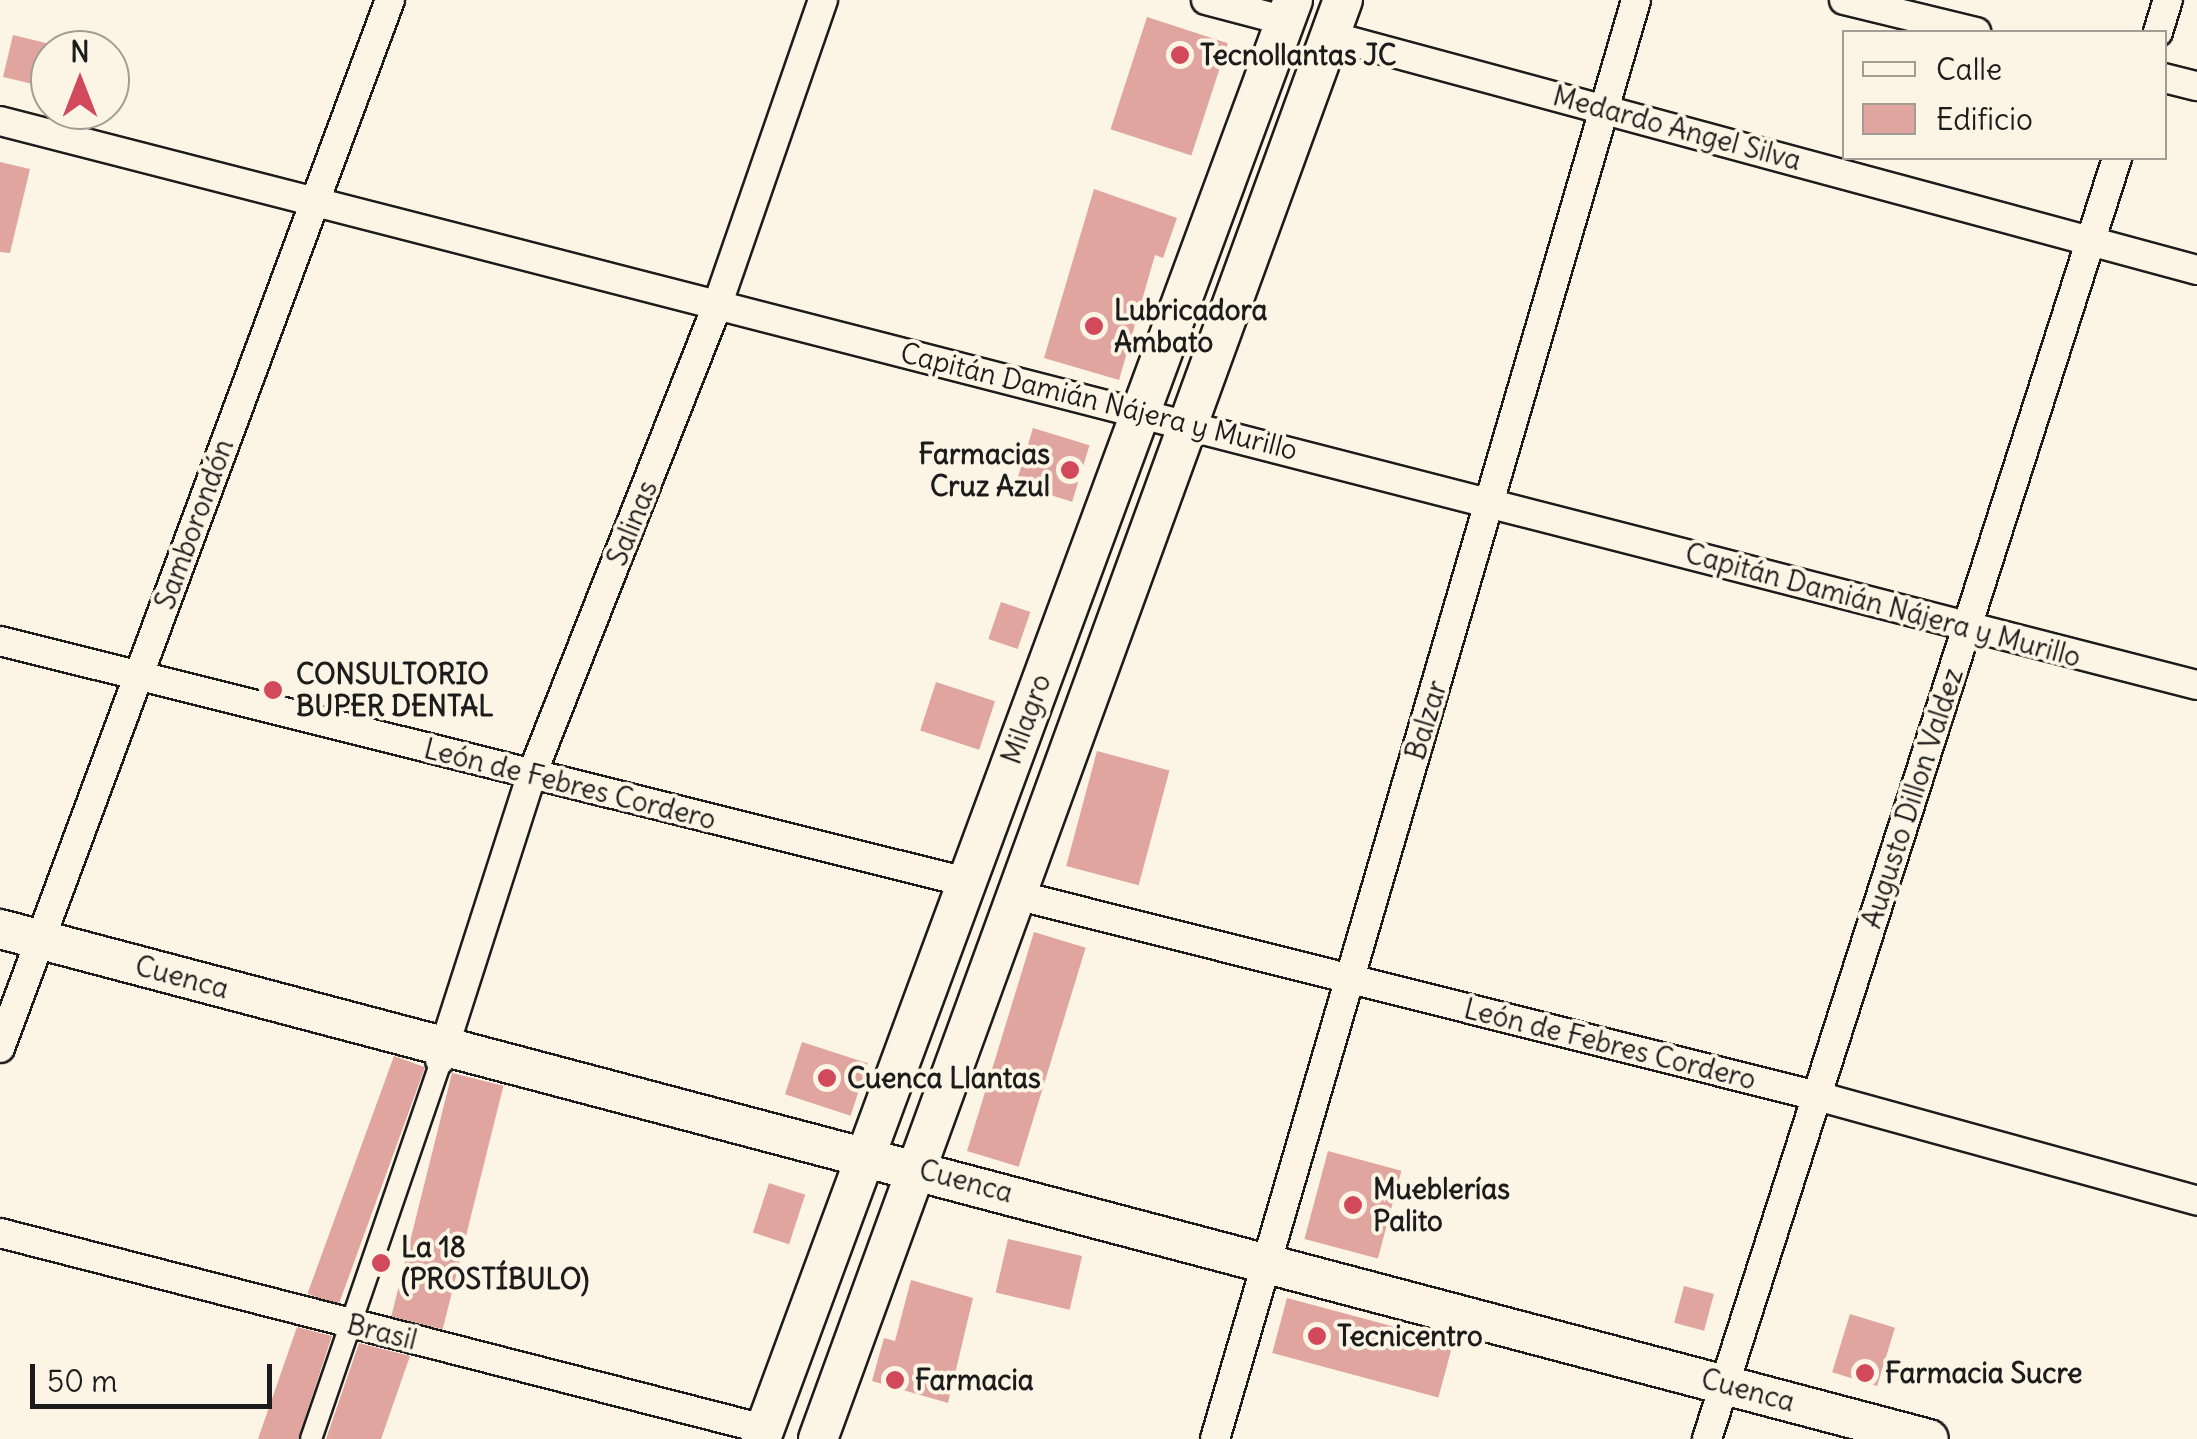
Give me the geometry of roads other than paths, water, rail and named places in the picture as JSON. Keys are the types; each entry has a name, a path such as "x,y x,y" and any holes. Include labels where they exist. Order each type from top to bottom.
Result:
{"main road":[{"name":"Milagro","path":"762,1434 1289,10"},
{"name":"Milagro","path":"920,1168 1337,18"},
{"name":"Cuenca","path":"0,929 440,1054 920,1168 1929,1439"},
{"path":"818,1439 920,1168"}],"street":[{"name":"Samborondón","path":"0,1048 390,0"},
{"name":"Salinas","path":"311,1439 532,774 717,306 824,0"},
{"path":"1206,0 1289,10"},
{"name":"Balzar","path":"1215,1439 1346,977 1494,503 1636,0"},
{"path":"1844,0 1968,30"},
{"path":"2159,30 2168,0"},
{"name":"Medardo Angel Silva","path":"1337,18 1604,108 2197,270"},
{"path":"2167,79 2197,86"},
{"name":"Capitán Damián Nájera y Murillo","path":"0,121 717,306 1192,422 2197,686"},
{"name":"Augusto Dillon Valdez","path":"1706,1439 2116,160"},
{"name":"León de Febres Cordero","path":"0,641 966,882"},
{"name":"León de Febres Cordero","path":"1020,896 1817,1096 2197,1202"},
{"name":"Brasil","path":"0,1233 762,1434"}],"place":[{"name":"Tecnollantas JC","path":"1180,55"},
{"name":"Lubricadora Ambato","path":"1094,326"},
{"name":"Farmacias Cruz Azul","path":"1070,470"},
{"name":"CONSULTORIO BUPER DENTAL","path":"273,690"},
{"name":"Cuenca Llantas","path":"827,1078"},
{"name":"Mueblerías Palito","path":"1353,1205"},
{"name":"La 18 (PROSTÍBULO)","path":"381,1263"},
{"name":"Tecnicentro","path":"1317,1336"},
{"name":"Farmacia Sucre","path":"1865,1373"},
{"name":"Farmacia","path":"895,1380"}]}
